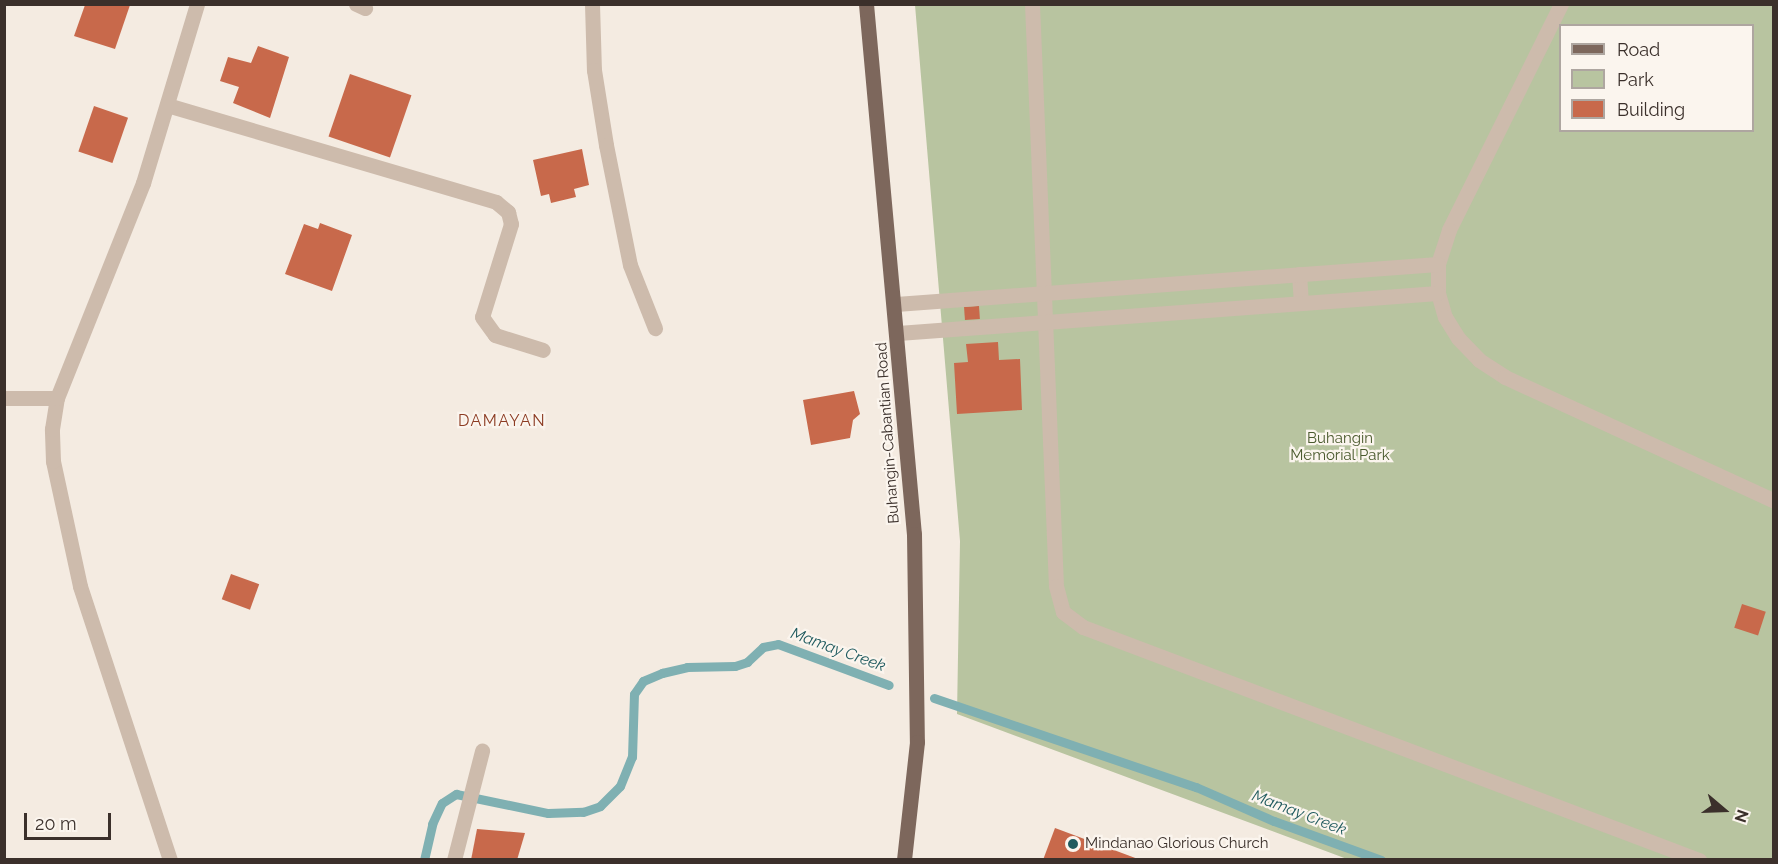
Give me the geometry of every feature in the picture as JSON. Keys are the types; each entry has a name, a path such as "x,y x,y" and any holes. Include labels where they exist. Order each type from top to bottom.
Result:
{"main road":[{"name":"Buhangin-Cabantian Road","path":"866,4 896,304 914,534 917,742 904,860"}],"street":[{"path":"170,860 80,586 53,461 57,398 143,183 197,4"},
{"path":"592,4 594,70 606,145 630,265 655,328"},
{"path":"1032,4 1056,586 1058,602 1070,621 1699,860"},
{"path":"1561,4 1463,198 1438,264 1438,292 1445,317 1458,338 1479,360 1505,377 1773,501"},
{"path":"167,105 496,202 508,212 511,224 482,317 495,336 543,350"},
{"path":"896,304 1438,264"},
{"path":"1299,274 1301,303"},
{"path":"1181,283 1183,311"},
{"path":"898,333 1438,292"},
{"path":"4,398 57,398"},
{"path":"454,860 482,751"}],"green space":[{"name":"Buhangin Memorial Park","path":"915,5 1773,5 1773,859 1347,859 957,714 960,541"}],"building":[{"path":"85,5 130,5 115,49 74,36"},
{"path":"258,46 289,57 270,118 233,103 239,87 220,81 228,57 251,63"},
{"path":"350,74 411,95 390,158 329,136"},
{"path":"94,106 128,118 112,163 78,151"},
{"path":"582,149 589,185 574,189 576,197 551,203 549,194 541,196 533,160"},
{"path":"320,223 352,235 332,291 285,274 304,224 318,229"},
{"path":"979,306 980,319 965,320 964,307"},
{"path":"998,342 999,360 1020,359 1022,410 957,414 954,363 968,362 966,344"},
{"path":"854,391 860,414 853,420 850,438 811,445 803,400"},
{"path":"231,574 259,584 250,610 222,599"},
{"path":"1742,604 1766,612 1758,636 1734,628"},
{"name":"Mindanao Glorious Church","path":"1055,828 1138,859 1138,860 1043,860"},
{"path":"477,829 525,833 517,860 471,860"}],"waterway":[{"name":"Mamay Creek","path":"424,860 432,824 442,803 456,794 548,813 583,812 600,806 620,786 632,757 634,694 643,681 662,673 687,667 735,666 747,662 763,647 778,644 889,685"},
{"name":"Mamay Creek","path":"934,698 1196,787 1274,821 1381,860"}],"place":[{"name":"Mindanao Glorious Church","path":"1073,844"}],"district":[{"name":"DAMAYAN","path":"502,421"}]}
